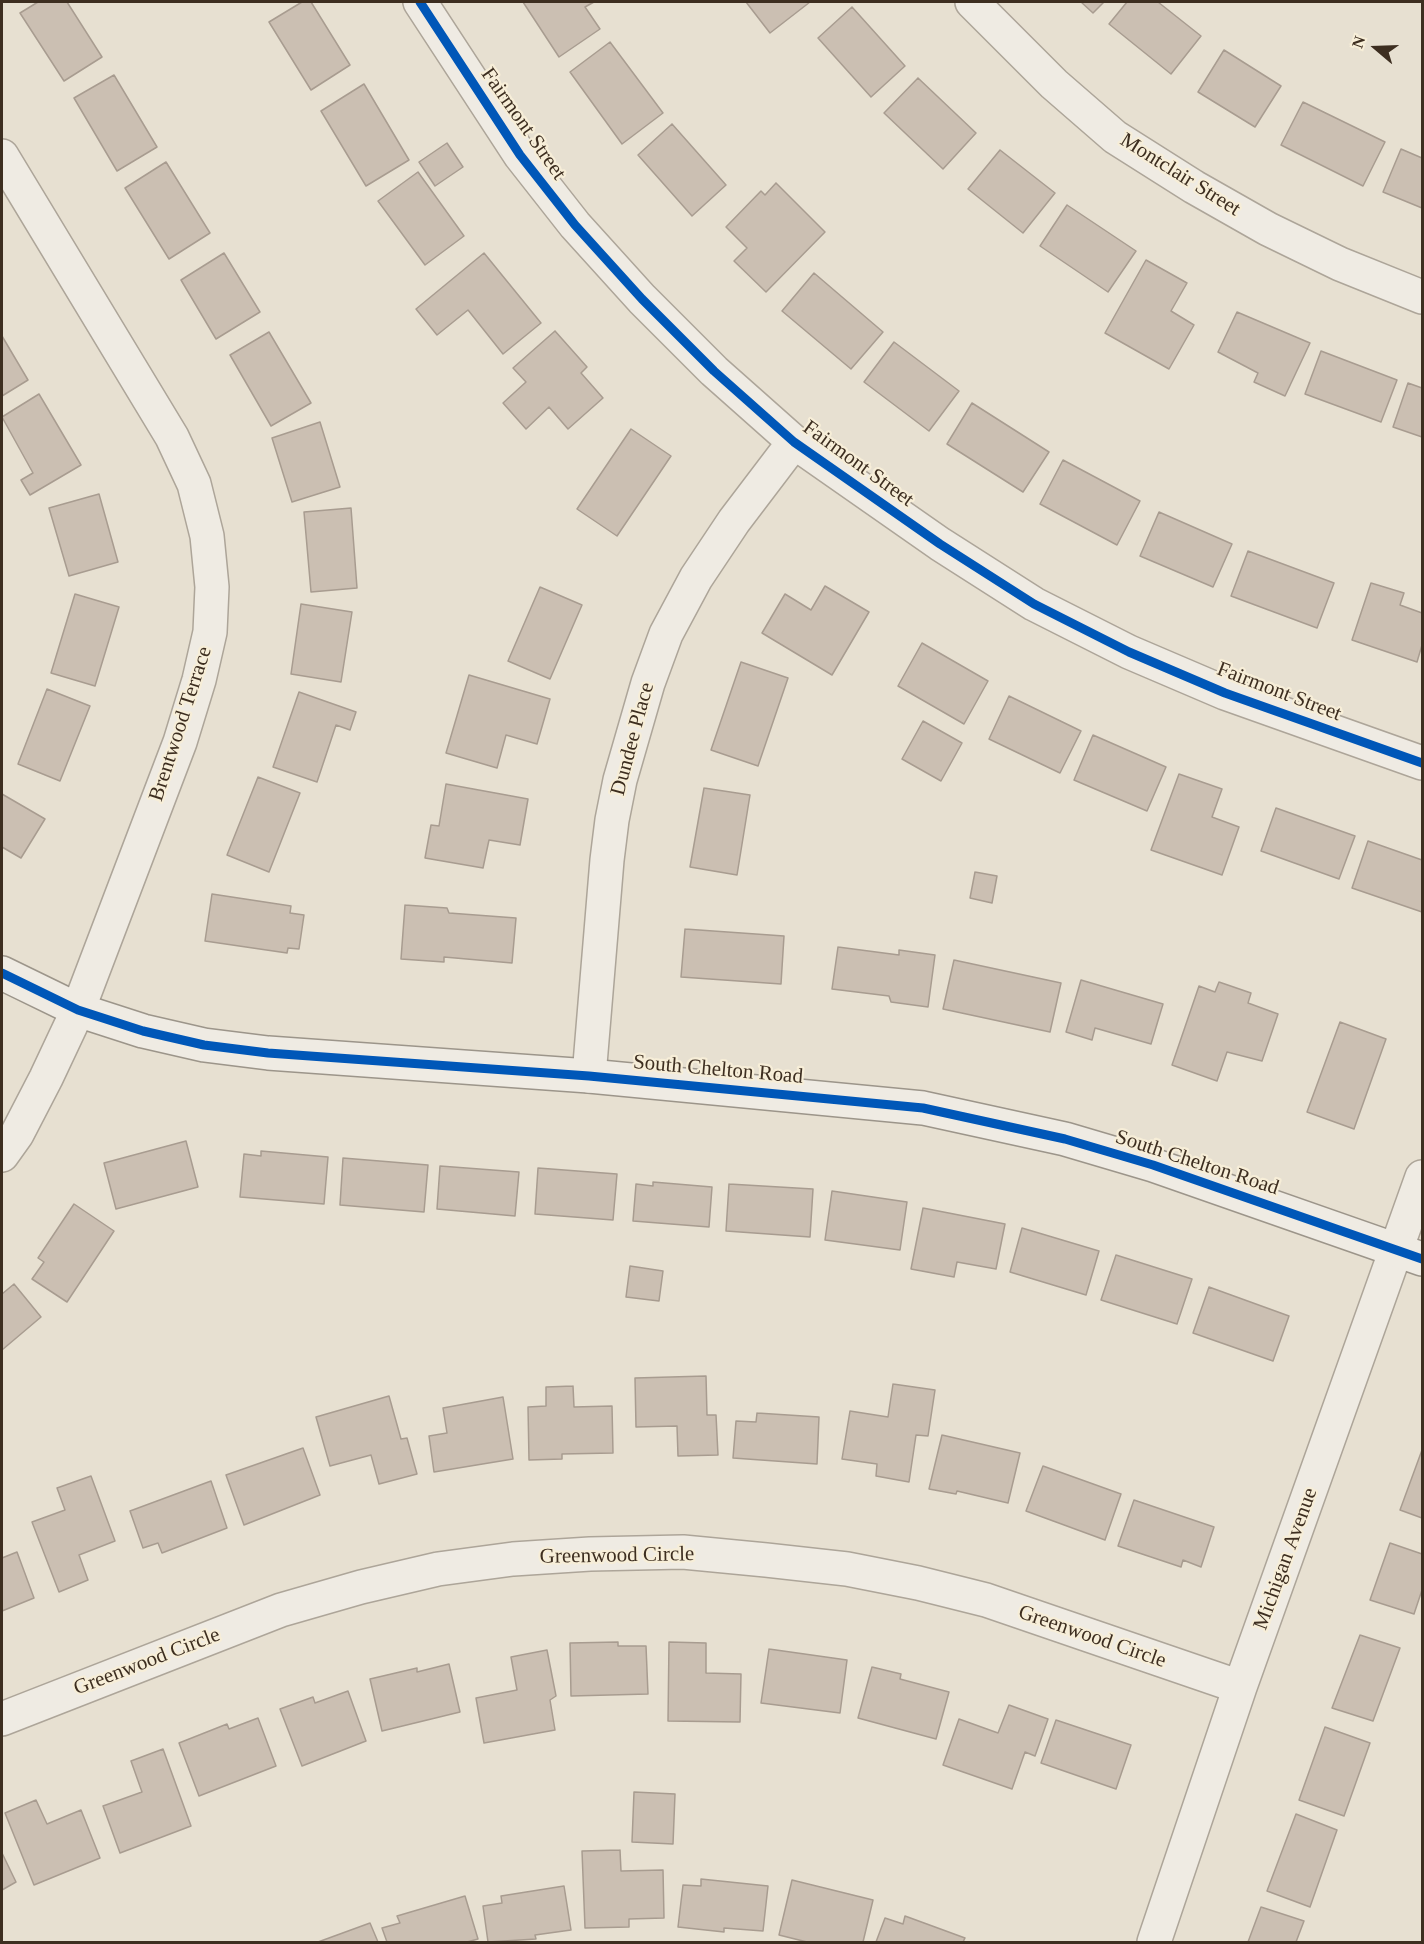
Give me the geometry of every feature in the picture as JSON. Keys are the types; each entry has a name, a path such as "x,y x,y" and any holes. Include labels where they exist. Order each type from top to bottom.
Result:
{"street":[{"name":"Fairmont Street","path":"420,2 520,155 575,225 642,299 714,371 794,442 940,544 1034,604 1129,652 1225,693 1422,763"},
{"name":"Montclair Street","path":"972,2 1054,84 1116,137 1194,187 1268,229 1340,264 1422,297"},
{"name":"Brentwood Terrace","path":"2,156 172,437 194,484 207,537 212,587 210,632 199,680 180,742 78,1010 46,1078 2,1155"},
{"name":"Dundee Place","path":"589,1076 612,820 620,780 648,683 666,634 696,578 734,521 794,442"},
{"name":"South Chelton Road","path":"2,973 78,1010 143,1031 204,1045 268,1053 589,1076 922,1108 1065,1139 1153,1165 1410,1254"},
{"name":"Michigan Avenue","path":"1154,1942 1240,1687 1410,1254 1422,1177"},
{"name":"Greenwood Circle","path":"2,1719 281,1610 361,1587 438,1569 513,1559 590,1554 683,1552 847,1569 918,1583 986,1600 1240,1687"}],"building":[{"path":"38,2 67,2 102,57 64,81 20,13"},
{"path":"302,2 311,2 350,65 311,90 269,22"},
{"path":"523,2 594,2 585,7 600,29 559,57"},
{"path":"746,2 810,2 770,33"},
{"path":"1081,2 1104,2 1093,13"},
{"path":"1127,2 1158,2 1201,36 1171,74 1109,24"},
{"path":"852,7 905,66 871,97 818,38"},
{"path":"610,42 663,113 622,144 570,72"},
{"path":"1224,50 1281,86 1255,127 1198,92"},
{"path":"114,75 157,147 117,171 74,98"},
{"path":"918,78 976,133 943,169 884,113"},
{"path":"364,84 409,160 366,186 321,111"},
{"path":"1303,102 1385,142 1363,186 1281,145"},
{"path":"672,124 726,185 692,216 638,155"},
{"path":"447,143 463,167 435,186 419,162"},
{"path":"1401,149 1422,158 1422,208 1383,192"},
{"path":"1000,150 1055,193 1023,233 968,189"},
{"path":"166,162 210,233 169,259 125,188"},
{"path":"418,172 464,236 425,265 378,201"},
{"path":"776,183 825,232 766,292 734,261 747,248 726,227 761,191 765,195"},
{"path":"1067,205 1136,251 1108,292 1040,246"},
{"path":"224,253 260,312 216,339 181,280"},
{"path":"484,253 541,323 503,354 468,310 437,335 416,309"},
{"path":"1146,260 1187,283 1171,311 1194,325 1169,369 1105,333"},
{"path":"814,273 883,332 851,369 782,311"},
{"path":"1237,312 1310,343 1285,396 1254,382 1258,373 1218,352"},
{"path":"555,331 587,367 581,373 603,398 568,429 549,407 526,429 503,403 526,382 513,368"},
{"path":"269,332 311,403 271,426 230,355"},
{"path":"2,336 28,380 2,396"},
{"path":"894,342 959,391 929,431 864,382"},
{"path":"1321,351 1397,380 1381,422 1305,394"},
{"path":"1408,383 1422,388 1422,437 1393,427"},
{"path":"39,394 81,465 30,495 21,480 33,473 2,417"},
{"path":"972,403 1049,452 1023,492 947,444"},
{"path":"320,422 340,487 292,502 272,438"},
{"path":"631,429 671,456 617,536 577,509"},
{"path":"1063,460 1140,501 1117,545 1040,504"},
{"path":"99,494 118,562 69,576 49,508"},
{"path":"351,508 357,588 311,592 304,512"},
{"path":"1159,512 1232,544 1213,587 1140,556"},
{"path":"1248,551 1334,583 1317,628 1231,596"},
{"path":"1371,583 1404,593 1400,605 1422,613 1422,645 1417,662 1352,640"},
{"path":"825,586 869,612 832,675 762,633 785,594 811,610"},
{"path":"540,587 582,605 550,679 508,661"},
{"path":"75,594 119,607 95,686 51,673"},
{"path":"301,604 352,612 341,682 291,674"},
{"path":"922,643 988,681 964,724 898,686"},
{"path":"741,662 788,678 758,766 711,750"},
{"path":"469,675 550,699 537,744 506,735 497,768 446,753"},
{"path":"47,689 90,706 60,781 18,764"},
{"path":"299,692 356,712 350,730 336,725 317,782 273,767"},
{"path":"1009,696 1081,731 1060,773 989,739"},
{"path":"923,721 962,743 941,781 902,759"},
{"path":"1093,735 1166,767 1147,811 1074,780"},
{"path":"1179,774 1222,789 1212,817 1239,827 1222,875 1151,850"},
{"path":"258,777 300,793 269,872 227,855"},
{"path":"446,784 528,799 520,845 489,840 483,868 425,858 431,825 439,826"},
{"path":"704,788 750,795 737,875 690,867"},
{"path":"2,794 45,819 21,858 2,847"},
{"path":"1276,808 1355,836 1339,879 1261,851"},
{"path":"1368,841 1422,860 1422,912 1352,888"},
{"path":"975,872 997,876 992,903 970,898"},
{"path":"212,894 291,906 290,913 304,915 299,949 288,948 287,953 205,941"},
{"path":"405,905 447,908 449,913 516,918 512,963 444,957 444,962 401,959"},
{"path":"685,929 784,936 781,984 681,977"},
{"path":"838,947 899,955 899,950 935,955 928,1007 891,1002 889,996 832,989"},
{"path":"954,960 1061,983 1050,1032 943,1009"},
{"path":"1081,980 1163,1004 1151,1044 1095,1028 1092,1040 1066,1032"},
{"path":"1219,982 1251,993 1248,1003 1278,1014 1262,1061 1227,1052 1217,1081 1172,1065 1199,986 1215,992"},
{"path":"1340,1022 1386,1039 1354,1129 1307,1112"},
{"path":"186,1141 198,1187 116,1209 104,1163"},
{"path":"261,1151 328,1157 324,1204 240,1197 244,1154 261,1156"},
{"path":"343,1158 428,1165 424,1212 340,1205"},
{"path":"440,1166 519,1172 515,1216 437,1209"},
{"path":"538,1168 617,1174 613,1220 535,1214"},
{"path":"653,1182 712,1187 709,1227 633,1221 636,1184 653,1186"},
{"path":"729,1184 813,1189 810,1237 726,1231"},
{"path":"832,1191 907,1202 900,1250 825,1240"},
{"path":"74,1204 114,1231 67,1302 32,1279 44,1262 38,1258"},
{"path":"923,1208 1005,1224 996,1269 957,1262 954,1277 911,1269"},
{"path":"1022,1228 1099,1251 1086,1295 1010,1272"},
{"path":"1116,1255 1192,1279 1177,1324 1101,1300"},
{"path":"630,1266 663,1271 659,1301 626,1297"},
{"path":"14,1284 41,1317 2,1350 2,1294"},
{"path":"1209,1287 1289,1316 1273,1361 1193,1333"},
{"path":"706,1376 707,1415 716,1415 718,1455 678,1456 677,1426 636,1427 635,1378"},
{"path":"893,1384 935,1390 928,1436 916,1435 909,1482 876,1476 877,1464 842,1459 850,1411 888,1417"},
{"path":"573,1386 574,1407 612,1406 613,1453 562,1454 562,1459 529,1460 528,1407 546,1406 546,1387"},
{"path":"389,1396 401,1439 407,1438 417,1474 379,1484 371,1455 330,1466 316,1417"},
{"path":"503,1397 513,1459 434,1472 429,1436 447,1433 443,1408"},
{"path":"757,1413 819,1417 817,1464 733,1458 736,1421 756,1422"},
{"path":"942,1435 1020,1453 1008,1503 957,1491 956,1494 929,1489"},
{"path":"303,1448 320,1495 244,1525 226,1475"},
{"path":"1422,1450 1422,1518 1400,1510"},
{"path":"1043,1466 1121,1494 1105,1540 1026,1511"},
{"path":"91,1476 115,1541 79,1555 88,1580 59,1592 32,1522 65,1510 57,1488"},
{"path":"211,1481 227,1528 162,1553 158,1543 143,1548 130,1511"},
{"path":"1134,1500 1214,1527 1201,1567 1183,1560 1181,1567 1118,1546"},
{"path":"1390,1543 1422,1554 1422,1590 1414,1614 1370,1600"},
{"path":"17,1552 34,1598 2,1611 2,1558"},
{"path":"1360,1635 1400,1648 1373,1721 1332,1708"},
{"path":"618,1642 618,1646 646,1646 648,1694 571,1696 570,1643"},
{"path":"669,1642 706,1643 706,1673 741,1674 740,1722 668,1721"},
{"path":"769,1649 847,1660 840,1713 761,1703"},
{"path":"547,1650 556,1696 550,1700 555,1730 484,1743 476,1698 517,1690 511,1657"},
{"path":"449,1664 460,1712 382,1731 370,1679 417,1668 417,1672"},
{"path":"872,1667 901,1674 900,1679 949,1692 936,1739 858,1718"},
{"path":"348,1691 366,1741 302,1766 280,1709 313,1697 315,1703"},
{"path":"1009,1705 1048,1719 1035,1756 1025,1752 1012,1789 943,1765 959,1719 998,1733"},
{"path":"258,1718 276,1766 199,1796 179,1743 227,1724 229,1729"},
{"path":"1056,1720 1131,1745 1116,1789 1041,1763"},
{"path":"1325,1727 1370,1743 1344,1816 1299,1800"},
{"path":"163,1749 191,1826 120,1853 103,1806 142,1792 131,1761"},
{"path":"634,1792 675,1794 673,1844 632,1842"},
{"path":"36,1800 47,1824 81,1810 100,1858 34,1885 5,1813"},
{"path":"1296,1814 1337,1830 1310,1907 1267,1891"},
{"path":"620,1850 621,1871 663,1870 664,1918 629,1919 629,1927 585,1928 582,1851"},
{"path":"2,1853 16,1882 2,1890"},
{"path":"701,1879 768,1886 763,1931 724,1928 724,1932 678,1927 683,1885 701,1886"},
{"path":"792,1880 873,1900 863,1942 807,1942 779,1935"},
{"path":"564,1886 571,1930 535,1935 536,1939 488,1942 483,1906 502,1903 501,1896"},
{"path":"465,1896 478,1939 467,1942 387,1942 382,1928 400,1923 397,1916"},
{"path":"1261,1907 1304,1921 1296,1942 1248,1942"},
{"path":"905,1916 965,1938 963,1942 876,1942 885,1918 903,1924"},
{"path":"370,1923 378,1942 318,1942"}],"cycle path":[{"path":"420,2 520,155 575,225 642,299 714,371 794,442 940,544 1034,604 1129,652 1225,693 1422,763"},
{"path":"2,973 78,1010 143,1031 204,1045 268,1053 589,1076 923,1108 1065,1139 1153,1165 1422,1259"}]}
